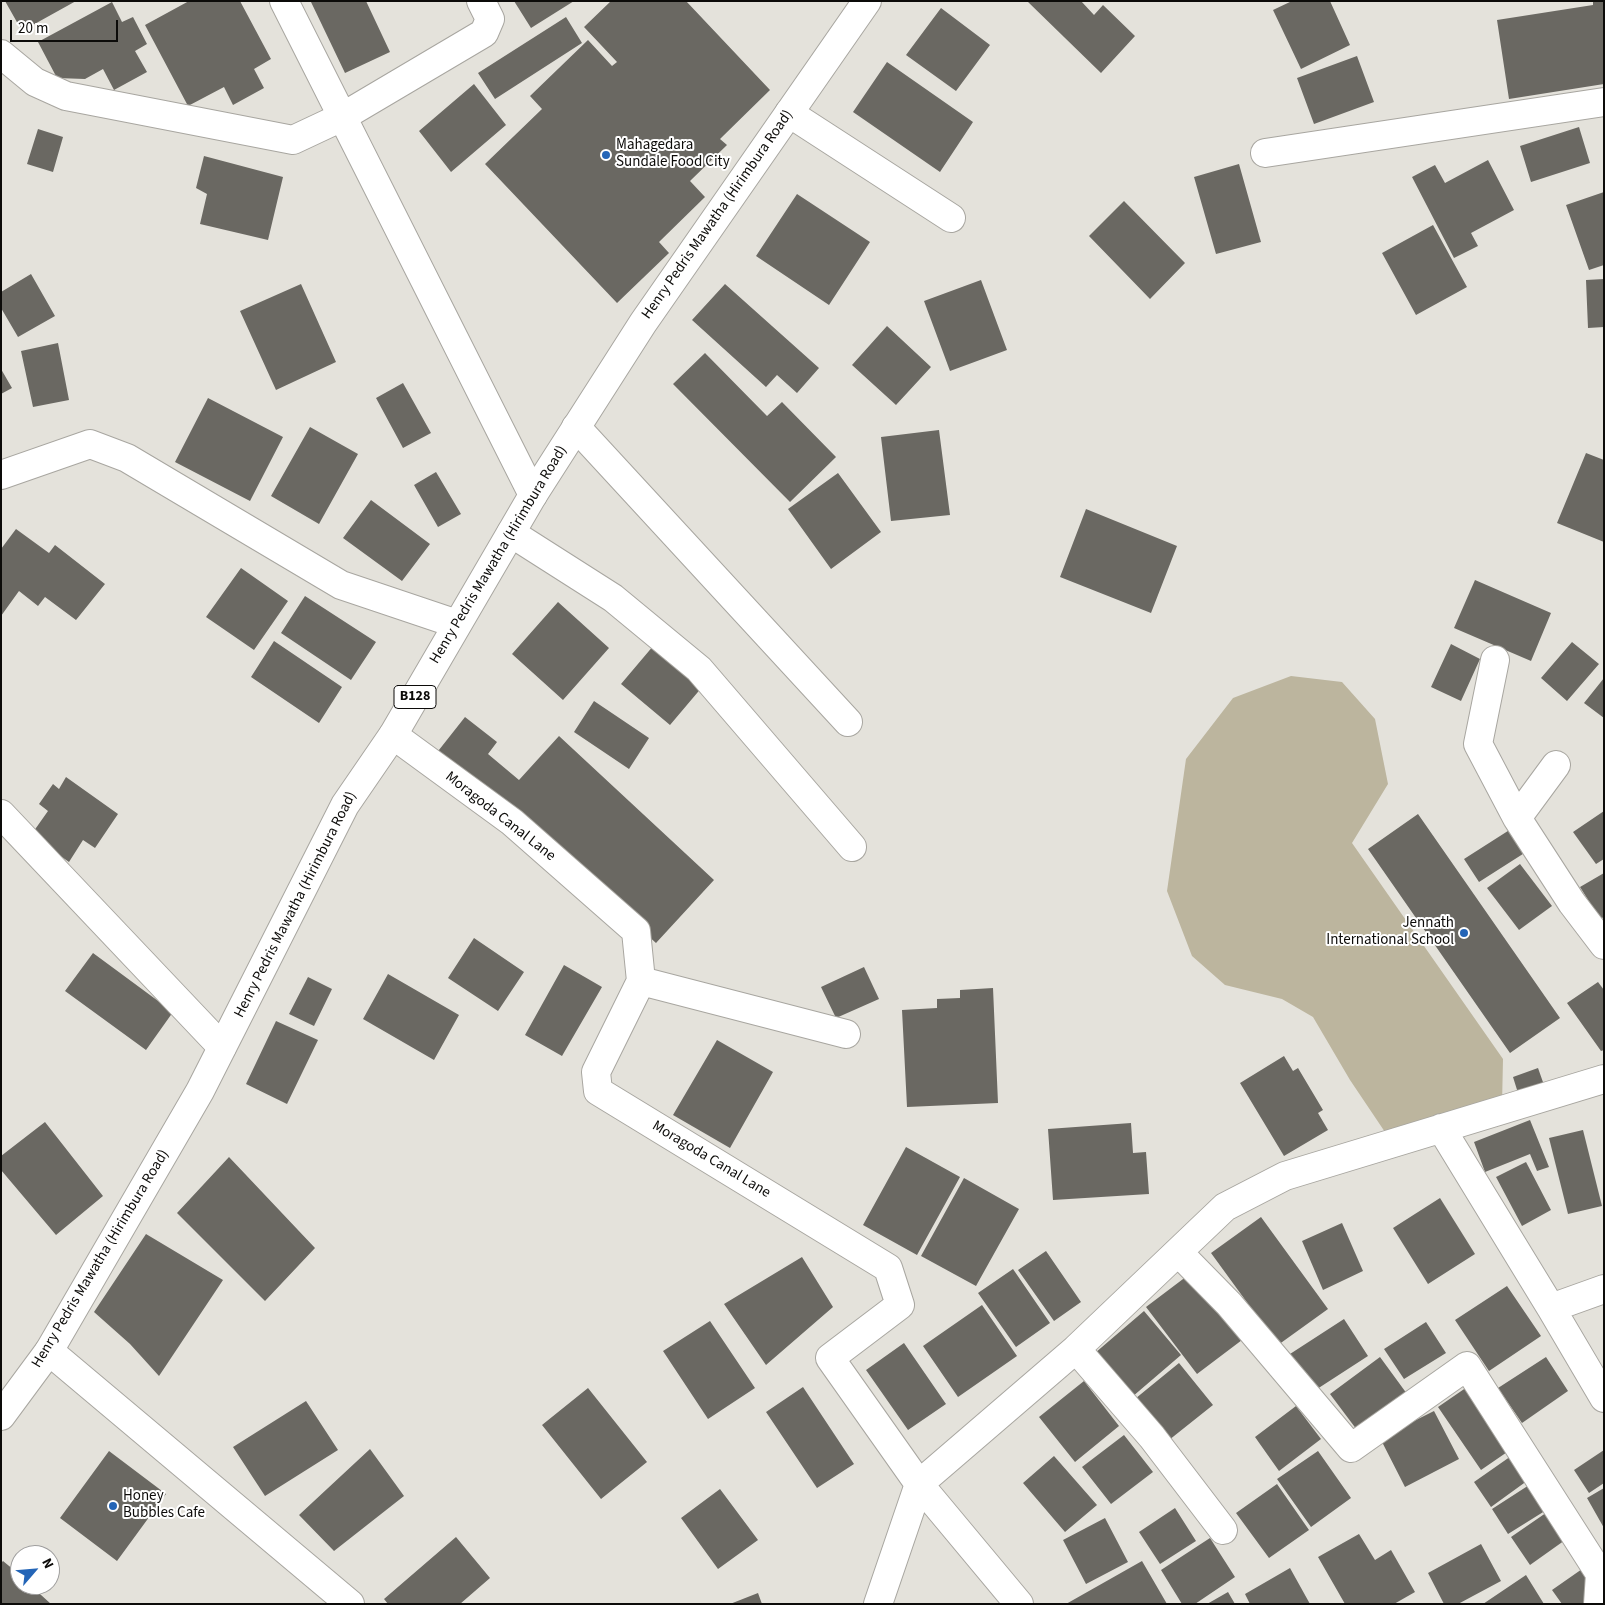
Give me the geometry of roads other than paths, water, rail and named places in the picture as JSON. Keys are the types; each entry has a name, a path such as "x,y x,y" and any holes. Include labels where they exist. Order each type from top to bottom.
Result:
{"street":[{"path":"284,1 533,495"},
{"path":"1,54 35,82 66,96 222,128 293,140 342,116 484,33 490,19 481,1"},
{"name":"Henry Pedris Mawatha (Hirimbura Road)","path":"1,1416 49,1351 200,1091 345,805 393,735 456,624 533,495 643,323 867,1"},
{"path":"1265,153 1604,102"},
{"path":"790,113 951,218"},
{"path":"576,427 848,722"},
{"path":"1,475 90,444 128,458 341,585 456,624"},
{"path":"511,533 613,598 699,669 852,848"},
{"path":"1494,660 1478,744 1516,818 1572,903 1604,945"},
{"name":"Moragoda Canal Lane","path":"393,735 512,822 636,931 640,981 596,1072 598,1091 888,1268 900,1305 830,1358 919,1484"},
{"path":"1516,818 1556,765"},
{"path":"1,814 222,1047"},
{"path":"640,981 846,1034"},
{"path":"878,1604 919,1484 1076,1349 1225,1207 1285,1176 1604,1079"},
{"path":"1441,1128 1604,1398"},
{"path":"1178,1252 1229,1304 1351,1448 1467,1366 1600,1574 1598,1604"},
{"path":"1551,1308 1604,1289"},
{"path":"1076,1349 1152,1438 1223,1530"},
{"path":"49,1351 350,1604"},
{"path":"919,1484 1019,1604"}],"place":[{"name":"Mahagedara Sundale Food City","path":"606,155"},
{"name":"Jennath International School","path":"1464,933"},
{"name":"Honey Bubbles Cafe","path":"113,1506"}]}
